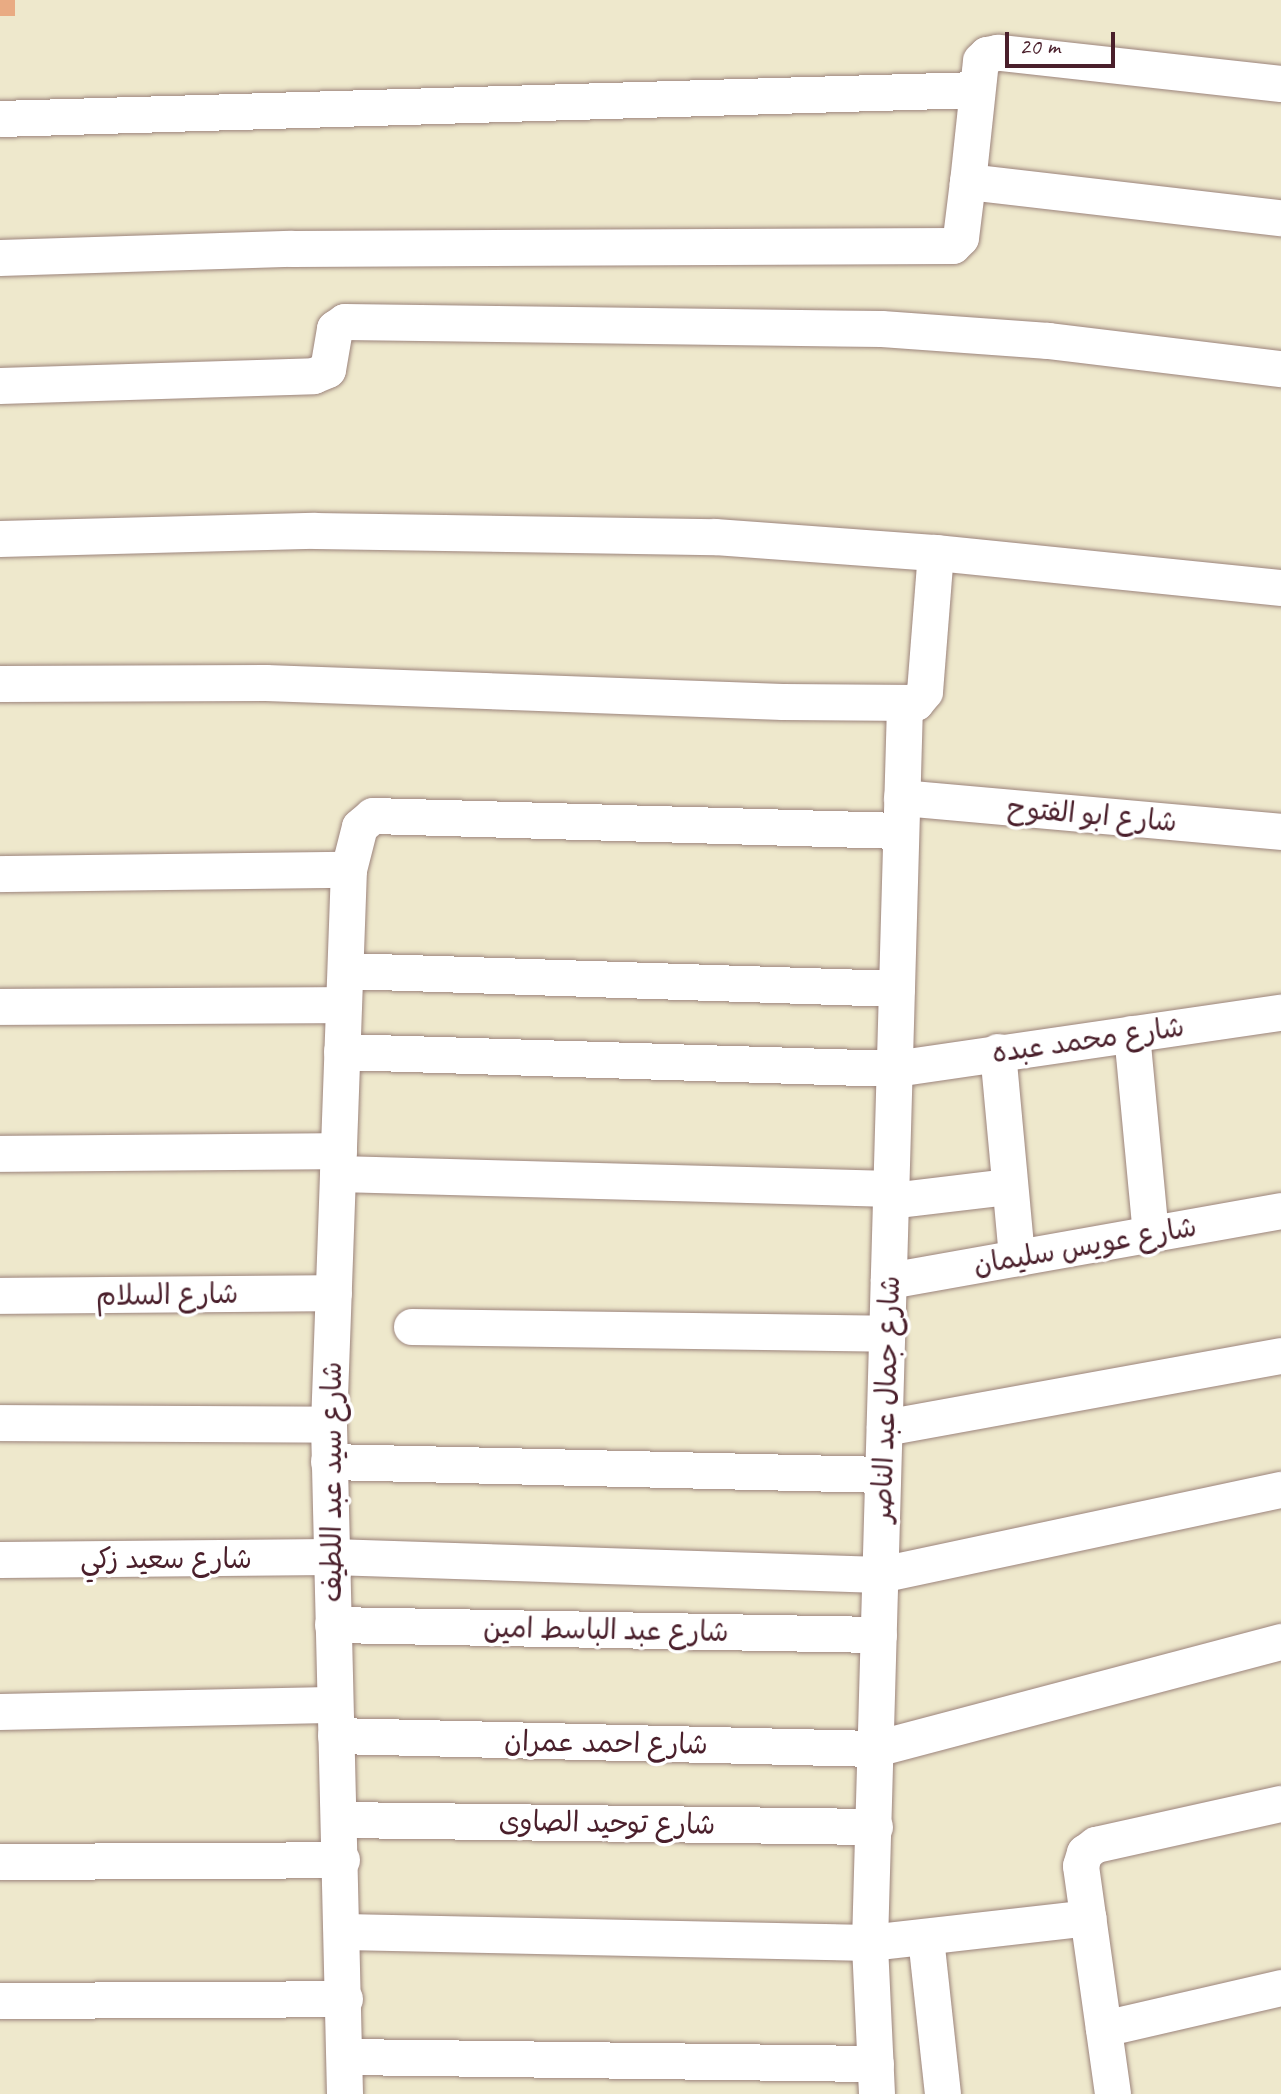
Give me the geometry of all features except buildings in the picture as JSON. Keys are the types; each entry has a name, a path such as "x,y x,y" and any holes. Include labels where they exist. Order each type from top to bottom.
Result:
{"street":[{"path":"0,258 308,249 953,246 961,238 981,61 998,53 1281,84"},
{"path":"0,119 976,90"},
{"path":"968,182 1281,218"},
{"path":"0,386 314,376 328,370 335,329 345,322 882,329 1049,341 1281,369"},
{"path":"0,539 315,531 716,537 936,553 1281,588"},
{"path":"0,684 266,683 905,705 916,703 925,692 936,553"},
{"name":"شارع جمال عبد الناصر","path":"877,2079 870,1943 905,705"},
{"name":"شارع ابو الفتوح","path":"349,870 360,827 373,816 902,815 1281,832"},
{"path":"0,874 349,870"},
{"name":"شارع سيد عبد اللطيف","path":"345,2094 344,1932 329,1425 349,870"},
{"path":"0,1007 345,988 897,989"},
{"name":"شارع محمد عبده","path":"342,1052 895,1069 1281,1013"},
{"path":"1132,1034 1151,1234"},
{"path":"998,1052 1017,1258"},
{"path":"0,1154 338,1163 891,1195 1009,1187"},
{"name":"شارع عويس سليمان","path":"889,1281 1281,1211"},
{"name":"شارع السلام","path":"0,1296 334,1293"},
{"path":"412,1327 887,1334"},
{"path":"885,1428 1281,1356"},
{"path":"0,1423 329,1425"},
{"path":"329,1462 883,1475"},
{"name":"شارع سعيد زكي","path":"0,1560 332,1557 881,1575 1281,1490"},
{"name":"شارع عبد الباسط امين","path":"333,1625 879,1635"},
{"name":"شارع احمد عمران","path":"0,1712 336,1720 876,1749 1281,1642"},
{"path":"1113,2094 1081,1866 1085,1853 1096,1845 1281,1804"},
{"name":"شارع توحيد الصاوى","path":"340,1820 875,1827"},
{"path":"0,1862 342,1860"},
{"path":"344,1932 870,1943 1089,1918"},
{"path":"926,1938 943,2094"},
{"path":"1104,2029 1281,1988"},
{"path":"0,2001 345,1999"},
{"path":"345,2057 877,2079"}]}
